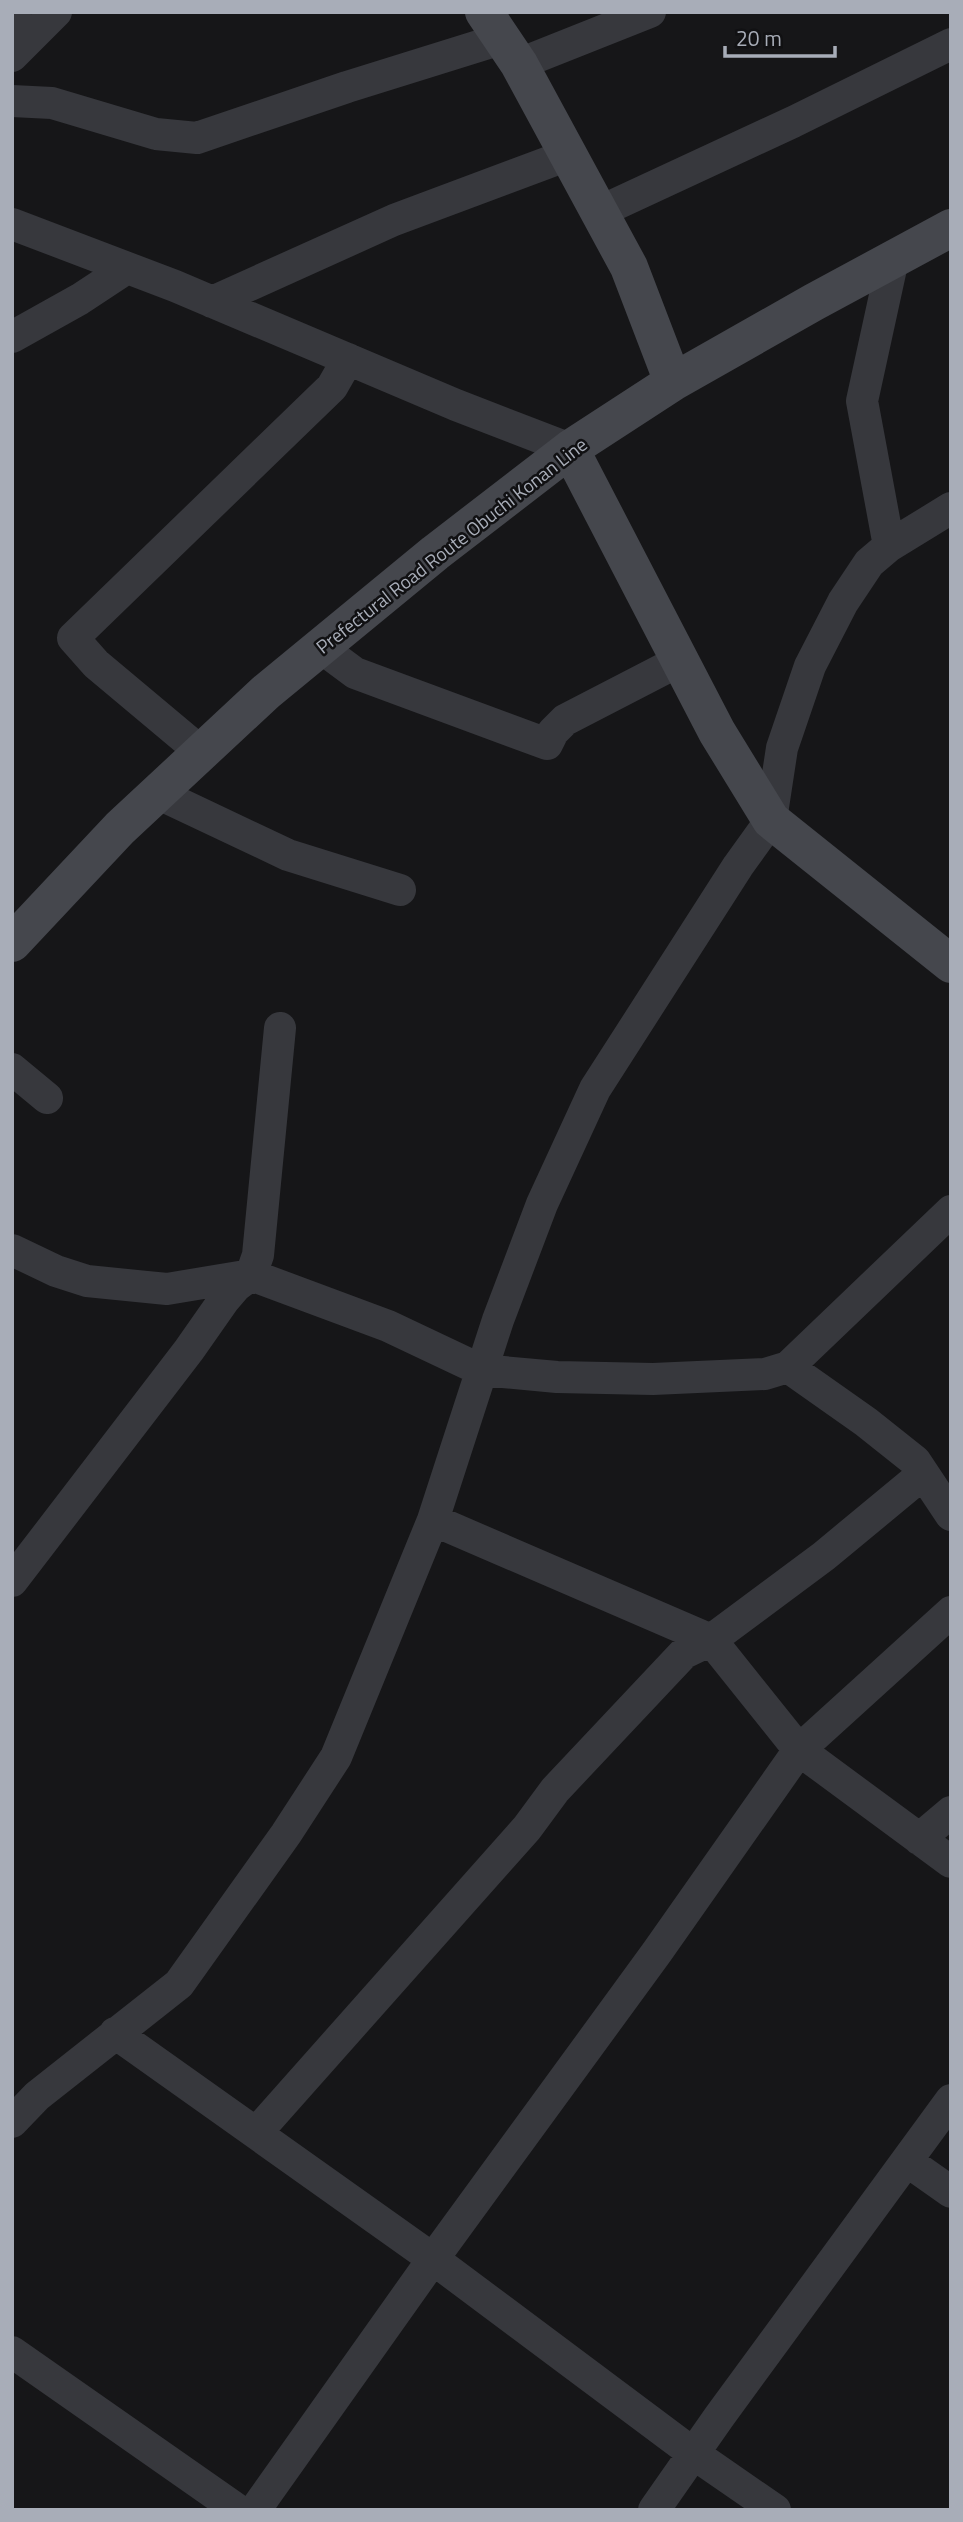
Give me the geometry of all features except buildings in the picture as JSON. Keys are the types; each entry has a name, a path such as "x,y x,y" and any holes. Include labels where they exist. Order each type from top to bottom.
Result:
{"main road":[{"path":"502,39 629,267 673,382"},
{"name":"Prefectural Road Route Obuchi Konan Line","path":"12,943 120,828 266,692 435,553 570,449 673,382 951,228"},
{"path":"570,449 718,732 771,820 951,964"}],"street":[{"path":"12,39 15,12"},
{"path":"12,56 56,12"},
{"path":"12,102 52,103 156,134 197,138 347,87 502,39 650,12"},
{"path":"599,212 793,122 951,44"},
{"path":"212,302 394,220 568,155"},
{"path":"12,224 212,302 456,405 570,449"},
{"path":"889,546 862,401 893,259"},
{"path":"12,337 80,299 127,268"},
{"path":"201,752 96,664 73,638 332,387 348,359"},
{"path":"12,2122 37,2096 179,1984 286,1834 336,1757 433,1520 481,1370 542,1204 595,1089 738,866 771,820 782,748 810,666 843,601 869,563 889,546 951,508"},
{"path":"320,647 355,673 547,744 553,732 565,720 681,660"},
{"path":"157,793 288,855 400,890"},
{"path":"12,1581 189,1350 224,1300 236,1286 251,1275 258,1255 280,1028"},
{"path":"12,1069 47,1098"},
{"path":"12,1250 56,1271 87,1281 167,1289 251,1275 388,1326 481,1370 557,1377 653,1379 765,1374 788,1367 951,1211"},
{"path":"788,1367 866,1422 915,1461 951,1515"},
{"path":"256,2133 527,1828 555,1790 684,1653 711,1640 824,1556 923,1474"},
{"path":"433,1520 711,1640 799,1750 951,1862"},
{"path":"256,2510 799,1750 951,1612"},
{"path":"919,1839 951,1812"},
{"path":"115,2033 433,2259 694,2454 775,2510"},
{"path":"654,2510 951,2100"},
{"path":"907,2161 951,2192"},
{"path":"12,2352 238,2510"}]}
